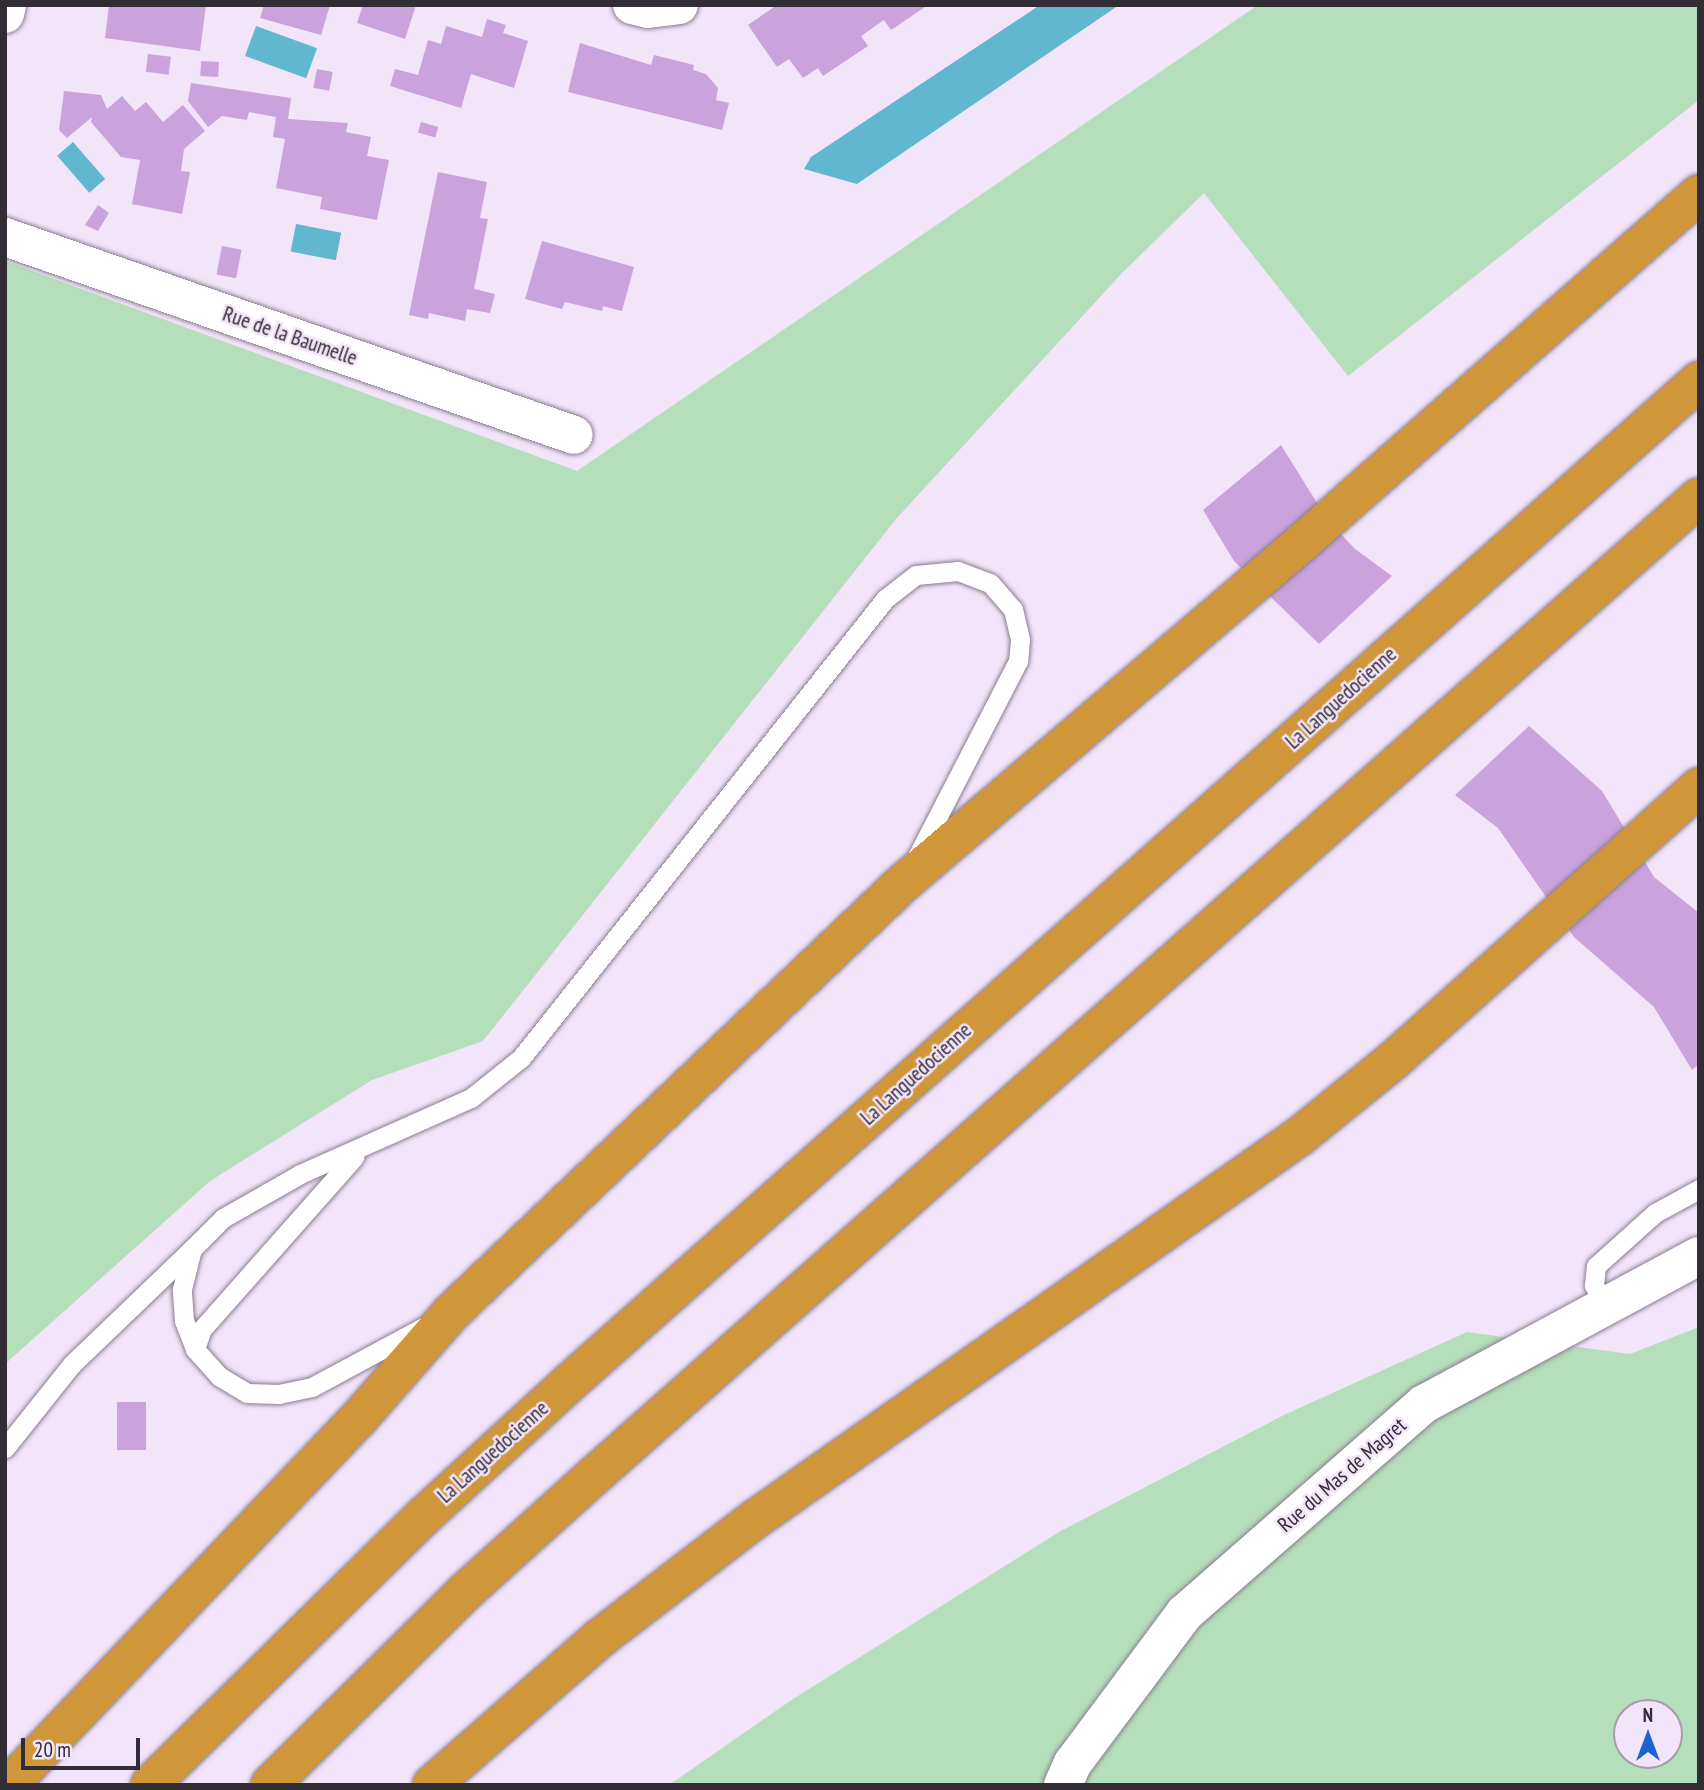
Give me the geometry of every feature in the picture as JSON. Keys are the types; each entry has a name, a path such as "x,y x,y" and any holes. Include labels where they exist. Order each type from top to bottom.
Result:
{"highway":[{"path":"9,1785 360,1418 452,1312 902,884 1297,547 1699,194"},
{"name":"La Languedocienne","path":"150,1785 405,1533 568,1384 1699,381"},
{"path":"270,1785 466,1592 586,1483 1699,497"},
{"path":"432,1785 600,1638 754,1520 1300,1136 1395,1059 1699,787"}],"street":[{"path":"5,14 7,5"},
{"path":"632,5 679,5"},
{"name":"Rue de la Baumelle","path":"5,237 574,435"},
{"name":"Rue du Mas de Magret","path":"1063,1785 1073,1763 1185,1613 1423,1404 1699,1256"}],"lane":[{"path":"5,1448 72,1364 223,1218 260,1194 358,1152 471,1098 521,1058 885,599 916,575 958,571 990,583 1013,609 1020,640 1018,661 902,884"},
{"path":"195,1349 202,1329 358,1152"},
{"path":"1605,1306 1594,1286 1596,1266 1655,1213 1699,1189"},
{"path":"192,1249 182,1289 184,1321 195,1349 219,1376 247,1393 279,1394 312,1387 452,1312"}],"green space":[{"path":"1258,5 1699,5 1699,100 1348,376 1204,193 1122,273 896,519 483,1041 372,1080 210,1181 5,1364 5,261 577,471"},
{"path":"1699,1327 1699,1785 669,1785 790,1701 1059,1532 1284,1415 1467,1332 1630,1354"}],"water":[{"path":"1040,5 1119,5 857,184 804,169 811,157"},
{"path":"256,26 317,48 306,78 245,56"},
{"path":"73,142 105,179 89,193 57,156"},
{"path":"296,224 341,233 336,260 291,251"}],"building":[{"path":"109,5 206,5 200,51 105,38"},
{"path":"264,5 330,5 321,35 260,18"},
{"path":"363,5 416,5 405,39 357,23"},
{"path":"777,5 925,7 891,30 884,20 861,36 868,46 823,76 818,68 803,78 789,59 777,67 748,25"},
{"path":"487,19 506,25 503,33 528,41 514,88 471,74 461,108 390,86 395,69 418,75 428,40 441,44 446,26 482,37"},
{"path":"580,43 651,65 654,55 694,65 693,70 706,74 718,88 716,100 729,103 722,130 568,92"},
{"path":"148,54 171,57 169,75 146,72"},
{"path":"201,61 219,62 218,77 200,76"},
{"path":"317,69 333,72 329,91 313,88"},
{"path":"191,83 291,98 288,119 348,123 346,132 371,137 367,156 389,160 377,220 320,209 322,197 276,188 285,139 273,137 276,117 249,112 247,120 222,116 208,127 188,101"},
{"path":"64,91 101,95 107,109 122,96 135,111 146,102 163,122 183,105 205,131 184,149 181,171 190,172 182,214 132,204 140,160 121,157 91,122 92,117 67,138 59,130"},
{"path":"421,122 438,127 435,138 418,133"},
{"path":"438,172 487,182 480,218 488,219 474,289 495,294 490,313 467,309 465,321 429,313 428,319 409,315"},
{"path":"98,205 109,213 98,231 85,225"},
{"path":"542,241 634,267 622,311 603,306 602,311 565,302 562,309 525,299"},
{"path":"222,246 242,250 236,278 216,274"},
{"path":"1281,445 1327,519 1355,549 1392,576 1319,644 1234,561 1203,510"},
{"path":"1529,726 1602,791 1654,877 1699,913 1699,1064 1692,1070 1654,1007 1574,937 1498,828 1455,795"},
{"path":"117,1402 146,1402 146,1450 117,1450"}]}
